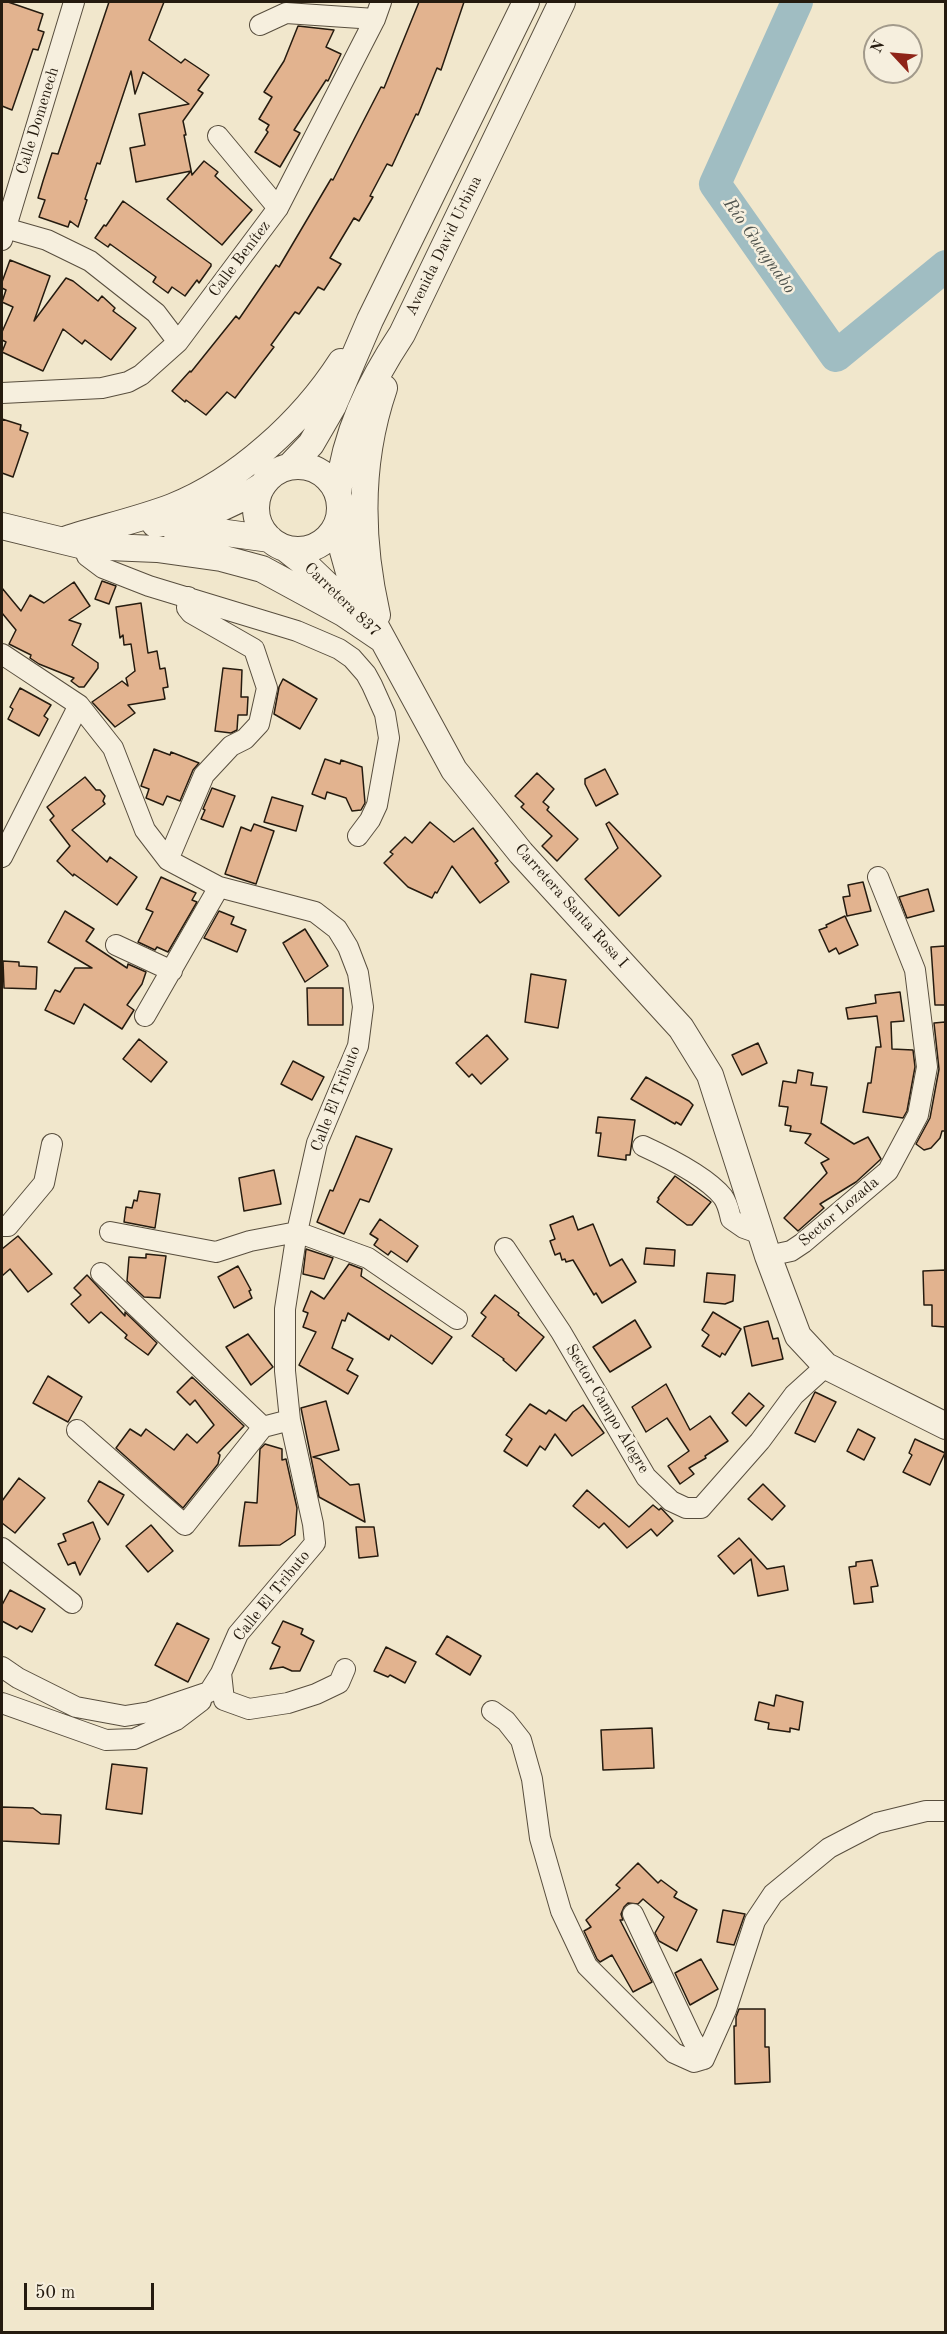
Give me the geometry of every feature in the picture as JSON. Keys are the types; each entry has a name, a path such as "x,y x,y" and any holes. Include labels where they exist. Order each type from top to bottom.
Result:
{"street":[{"name":"Calle Domenech","path":"3,234 74,2"},
{"name":"Avenida David Urbina","path":"290,466 311,444 346,380 370,320 526,2"},
{"name":"Avenida David Urbina","path":"338,493 342,462 367,392 381,365 402,334 562,2"},
{"path":"260,25 286,13 378,10"},
{"name":"Calle Benítez","path":"2,393 102,388 128,382 141,375 178,342 278,208 378,10"},
{"path":"218,136 278,208"},
{"path":"3,234 47,240 90,261 156,313 178,342"},
{"path":"358,837 377,805 389,738 385,714 366,674 352,658 322,641 149,586 103,568 73,543 172,506 205,490 265,449 288,427 333,374 370,320"},
{"path":"383,640 366,549 364,514 366,468 381,396 402,334"},
{"path":"290,466 307,466 323,473 338,493 340,502 339,519 331,534 318,545 302,550 277,544 260,526 256,509 263,485 275,472 290,466"},
{"name":"Carretera Santa Rosa I","path":"73,543 199,517 239,500 263,485"},
{"name":"Carretera 837","path":"339,519 343,551 352,583 383,640"},
{"name":"Carretera Santa Rosa I","path":"2,526 40,537 73,543 157,549 221,558 262,569 343,614 383,640 454,770 529,861 681,1028 710,1075 764,1245 798,1336 826,1366 945,1426"},
{"name":"Carretera Santa Rosa I","path":"73,543 212,531 277,544"},
{"name":"Carretera 837","path":"277,544 322,579 383,640"},
{"path":"168,860 204,775 231,746 245,739 259,724 267,688 254,649 191,613 187,608 188,597"},
{"name":"Calle El Tributo","path":"2,654 79,705 113,748 145,830 168,860 219,887 315,912 337,929 348,947 358,973 363,1007 358,1046 317,1143 297,1232 285,1309 285,1371 290,1420 313,1524 315,1543 238,1634 221,1673 209,1692 199,1704 176,1720 134,1739 106,1740 2,1703"},
{"path":"2,857 79,705"},
{"name":"Sector Lozada","path":"764,1245 791,1251 803,1243 888,1171 918,1115 927,1067 915,970 878,877"},
{"path":"145,1016 219,887"},
{"path":"116,945 172,971"},
{"path":"2,1226 8,1226 44,1183 52,1144"},
{"path":"643,1146 681,1164 722,1195 728,1204 731,1219 764,1245"},
{"path":"110,1232 216,1252 250,1241 297,1232 368,1258 457,1319"},
{"name":"Sector Campo Alegre","path":"505,1248 561,1332 646,1477 671,1501 686,1508 701,1508 760,1442 794,1395 826,1366"},
{"path":"101,1273 263,1427"},
{"path":"77,1430 185,1525 263,1427 290,1420"},
{"path":"2,1548 72,1603"},
{"path":"2,1667 18,1678 76,1707 125,1716 150,1712 209,1692"},
{"path":"221,1673 224,1701 249,1709 288,1703 316,1694 339,1683 345,1670"},
{"path":"492,1711 506,1721 521,1740 531,1779 540,1838 558,1901 587,1965 674,2053 694,2062 704,2059 726,2010 755,1921 773,1894 829,1848 877,1823 926,1810 945,1810"},
{"path":"633,1914 692,2039 704,2059"}],"building":[{"path":"2,2 43,14 38,30 44,32 38,50 33,49 12,110 2,106"},
{"path":"109,2 164,2 149,40 181,63 185,59 209,75 198,90 203,93 183,121 192,175 204,161 218,172 215,176 252,210 222,245 167,199 191,171 136,182 130,148 145,145 139,114 189,104 143,72 135,94 131,71 100,164 97,163 78,227 70,221 68,227 39,217 45,200 38,198 52,153 58,154"},
{"path":"419,2 464,2 441,70 437,68 418,115 416,114 392,166 387,164 370,196 373,197 359,221 354,218 330,258 341,264 324,290 318,287 299,314 295,312 271,345 274,347 235,398 227,392 206,415 172,391 191,372 236,316 239,319 276,265 279,267 331,179 333,180 381,87 384,88"},
{"path":"298,26 334,30 326,47 341,54 328,81 326,80 294,130 300,133 280,167 255,152 268,132 266,130 269,125 259,119 272,97 264,92 284,61"},
{"path":"123,201 211,264 199,283 197,280 185,296 172,287 168,293 153,282 156,277 110,244 108,247 95,238"},
{"path":"10,260 50,276 34,321 66,278 98,301 102,296 115,308 113,311 136,328 111,360 85,340 82,344 63,329 43,371 2,352 6,342 2,340 2,332 13,307 2,302 6,290 2,288 2,282"},
{"path":"2,419 21,425 20,430 28,433 13,477 2,473"},
{"path":"102,581 116,586 109,604 95,599"},
{"path":"74,582 90,606 69,620 81,624 72,645 98,663 98,668 84,687 79,687 71,681 74,678 39,664 30,658 31,655 9,644 16,630 2,613 2,588 21,611 30,595 44,603"},
{"path":"141,603 148,653 157,651 160,669 165,668 168,687 163,688 165,699 128,705 135,713 115,727 92,702 122,681 128,686 126,678 135,671 131,644 124,645 123,635 120,638 116,607"},
{"path":"223,668 242,670 241,697 248,697 247,715 238,715 237,730 231,733 215,731"},
{"path":"283,679 317,699 300,729 274,714 279,687"},
{"path":"20,688 51,705 44,716 48,719 39,736 8,719 13,709 10,707"},
{"path":"154,749 170,755 171,752 199,763 193,770 180,801 167,796 163,805 146,798 149,789 141,786"},
{"path":"325,759 340,764 341,760 362,767 365,803 361,810 352,811 346,798 327,792 325,799 312,794"},
{"path":"605,769 618,794 596,806 585,784 585,779"},
{"path":"537,773 554,789 543,802 549,807 547,810 578,839 557,861 542,846 552,836 521,807 524,804 515,796"},
{"path":"85,777 96,790 100,790 105,796 103,801 105,804 72,830 107,862 110,857 137,877 117,905 74,874 73,876 57,861 70,846 50,820 54,816 47,807"},
{"path":"212,788 235,796 223,827 201,819"},
{"path":"272,797 303,806 296,831 264,822"},
{"path":"430,822 454,842 473,828 498,861 495,863 509,882 480,903 452,866 432,898 408,887 384,863 393,854 390,852 405,837 412,843"},
{"path":"609,822 661,876 619,916 585,879 618,848 606,824"},
{"path":"254,824 274,831 256,884 225,874 241,827 251,831"},
{"path":"161,877 196,893 192,900 197,902 168,952 157,947 155,950 138,942 153,912 146,909"},
{"path":"863,882 871,911 847,916 843,897 850,896 848,885"},
{"path":"928,889 934,911 907,918 899,897"},
{"path":"65,911 94,929 86,941 127,968 128,964 146,972 142,984 127,1005 134,1010 122,1029 84,1004 74,1024 45,1010 55,990 60,992 75,968 92,968 48,942"},
{"path":"219,911 234,917 231,924 246,930 237,952 204,938"},
{"path":"845,916 858,945 839,954 836,948 829,952 819,930"},
{"path":"305,929 328,966 305,982 283,943"},
{"path":"945,946 945,1005 935,1005 931,947"},
{"path":"3,961 19,962 19,966 37,967 36,989 4,988"},
{"path":"531,974 566,980 558,1028 525,1022"},
{"path":"307,988 343,988 343,1025 308,1025"},
{"path":"900,992 904,1021 891,1022 892,1049 913,1050 915,1067 907,1111 903,1118 863,1112 868,1083 871,1083 876,1047 881,1047 877,1016 848,1019 846,1008 876,1003 875,995"},
{"path":"945,1022 945,1131 942,1131 940,1138 931,1148 924,1150 916,1144 930,1118 939,1069 934,1023"},
{"path":"487,1035 508,1059 481,1084 472,1074 469,1077 456,1063"},
{"path":"139,1039 167,1062 151,1082 123,1059"},
{"path":"758,1043 767,1063 742,1075 732,1055"},
{"path":"293,1061 324,1077 312,1100 281,1084"},
{"path":"798,1070 813,1073 811,1085 827,1087 821,1123 854,1144 868,1137 881,1159 856,1182 820,1204 824,1208 798,1231 784,1218 827,1173 821,1163 829,1159 805,1143 811,1134 790,1131 791,1126 785,1125 788,1107 779,1106 783,1081 796,1083"},
{"path":"646,1077 693,1105 681,1125 676,1122 675,1124 631,1099"},
{"path":"598,1117 635,1120 630,1155 626,1155 626,1160 598,1156 601,1133 596,1133"},
{"path":"356,1136 392,1149 369,1202 360,1199 344,1234 317,1222"},
{"path":"274,1170 281,1204 244,1211 239,1178"},
{"path":"675,1176 711,1202 692,1225 687,1225 657,1202"},
{"path":"139,1191 160,1194 155,1228 124,1222 126,1207 132,1208 134,1200 137,1201"},
{"path":"573,1216 578,1230 593,1224 610,1266 622,1259 636,1282 602,1303 596,1293 594,1295 573,1260 566,1262 565,1259 562,1260 560,1253 555,1255 550,1241 555,1239 550,1225"},
{"path":"380,1219 418,1246 407,1262 391,1251 388,1255 374,1245 378,1239 370,1234"},
{"path":"18,1236 52,1274 28,1292 10,1269 2,1276 2,1249"},
{"path":"646,1248 675,1250 674,1266 644,1264"},
{"path":"306,1249 333,1258 324,1279 303,1274"},
{"path":"146,1254 166,1256 160,1298 144,1297 127,1281 129,1257 146,1258"},
{"path":"349,1264 362,1269 361,1276 452,1337 432,1364 391,1335 389,1340 348,1313 345,1321 342,1320 332,1348 353,1359 347,1370 358,1376 348,1394 299,1365 316,1332 303,1327 308,1313 303,1311 311,1291 324,1299"},
{"path":"238,1266 251,1290 249,1291 252,1298 234,1308 218,1277"},
{"path":"945,1270 945,1327 932,1326 932,1305 924,1305 923,1271"},
{"path":"707,1273 735,1275 733,1301 725,1304 704,1302"},
{"path":"87,1275 125,1316 125,1312 157,1343 148,1355 125,1338 127,1335 101,1312 89,1323 71,1304 81,1295 74,1288"},
{"path":"495,1295 519,1313 518,1315 544,1337 516,1371 504,1359 472,1336 486,1317 481,1313"},
{"path":"713,1312 741,1329 725,1355 722,1353 720,1357 702,1346 709,1335 702,1330"},
{"path":"635,1320 651,1347 610,1372 593,1347"},
{"path":"768,1321 773,1339 778,1338 783,1359 752,1366 744,1327"},
{"path":"248,1334 273,1367 251,1385 226,1347"},
{"path":"48,1376 82,1397 68,1422 33,1403"},
{"path":"192,1377 244,1426 218,1453 220,1455 218,1464 183,1508 116,1448 130,1429 141,1436 146,1429 174,1450 187,1434 197,1443 214,1425 195,1400 190,1405 177,1392"},
{"path":"666,1384 690,1430 710,1416 728,1441 689,1468 694,1474 680,1484 668,1466 689,1451 667,1418 646,1432 632,1407"},
{"path":"815,1392 836,1402 815,1442 795,1433"},
{"path":"749,1393 764,1406 746,1426 732,1413"},
{"path":"326,1401 339,1450 313,1457 320,1459 350,1485 359,1484 365,1522 319,1497 301,1408"},
{"path":"530,1404 546,1414 549,1410 566,1421 583,1405 604,1433 572,1456 555,1434 545,1450 540,1446 527,1466 504,1451 512,1439 506,1435"},
{"path":"858,1429 875,1438 864,1460 847,1451"},
{"path":"915,1439 945,1453 930,1485 903,1472 912,1455 909,1453"},
{"path":"265,1444 282,1449 282,1460 286,1459 297,1508 295,1535 280,1545 239,1546 245,1502 257,1503 260,1449"},
{"path":"19,1478 45,1498 15,1533 2,1523 2,1501"},
{"path":"99,1481 124,1495 108,1525 88,1501"},
{"path":"763,1484 785,1506 772,1520 748,1499"},
{"path":"587,1490 629,1527 653,1505 659,1510 661,1508 673,1521 657,1536 651,1529 627,1548 604,1523 599,1528 573,1506"},
{"path":"93,1522 100,1539 80,1575 75,1562 68,1565 58,1544 66,1541 63,1534"},
{"path":"151,1525 173,1551 148,1572 126,1546"},
{"path":"356,1527 374,1527 378,1556 359,1558"},
{"path":"739,1538 767,1569 784,1566 788,1590 758,1596 751,1559 734,1574 718,1556"},
{"path":"872,1560 878,1586 871,1587 873,1602 854,1604 849,1567 856,1566 856,1562"},
{"path":"10,1590 45,1609 32,1632 20,1626 17,1629 2,1621 2,1605"},
{"path":"283,1621 303,1629 301,1634 314,1641 300,1671 292,1671 283,1667 270,1669 280,1647 272,1643"},
{"path":"177,1623 209,1639 188,1682 155,1665"},
{"path":"447,1636 481,1656 470,1675 436,1654"},
{"path":"386,1647 416,1662 405,1683 390,1675 388,1677 374,1671"},
{"path":"776,1695 803,1702 799,1730 790,1728 790,1732 768,1729 769,1723 755,1720 759,1702 774,1706"},
{"path":"652,1728 654,1768 603,1770 601,1730"},
{"path":"112,1764 147,1768 142,1814 106,1809"},
{"path":"2,1807 33,1808 41,1814 61,1815 59,1844 2,1841"},
{"path":"638,1863 658,1883 661,1880 677,1892 674,1897 697,1910 677,1951 659,1941 655,1933 664,1917 643,1899 638,1904 628,1903 624,1907 621,1914 623,1920 620,1920 652,1982 633,1992 612,1955 600,1962 597,1959 584,1931 591,1927 586,1920 620,1888 616,1885"},
{"path":"723,1910 745,1914 734,1945 717,1942"},
{"path":"701,1959 718,1989 690,2005 675,1973"},
{"path":"739,2009 765,2009 765,2047 769,2047 770,2082 735,2084 734,2026 736,2026"}],"waterway":[{"name":"Río Guaynabo","path":"797,2 715,184 836,356 946,266"}]}
